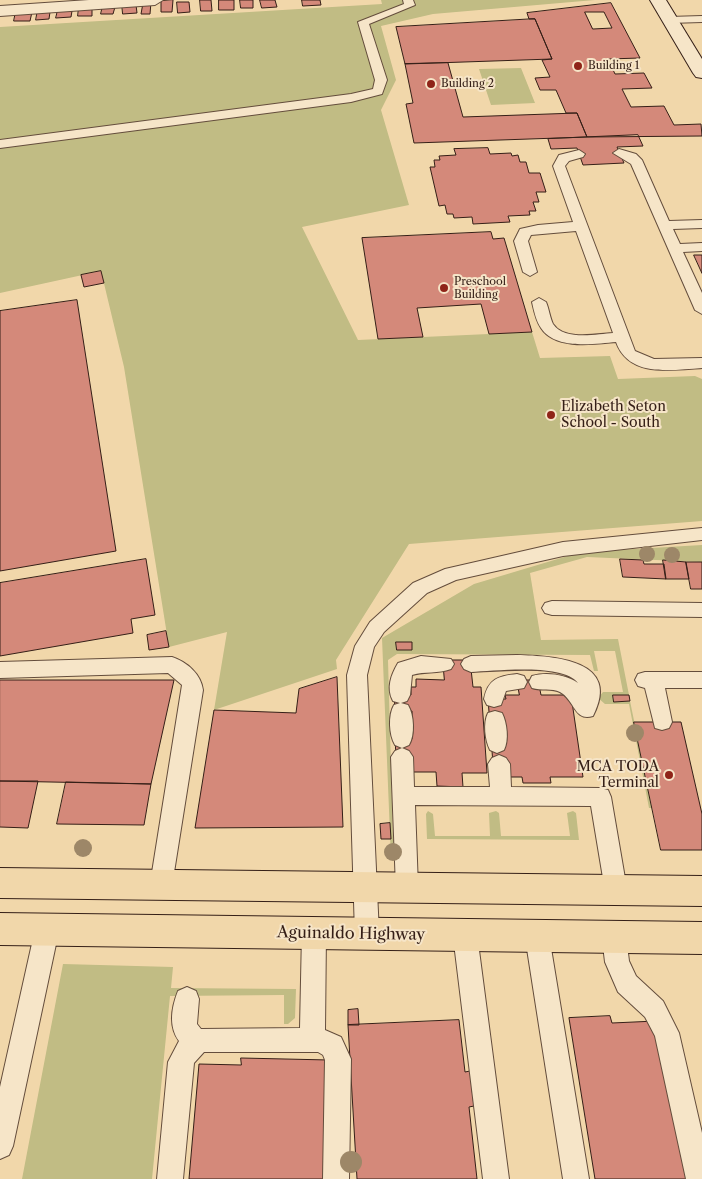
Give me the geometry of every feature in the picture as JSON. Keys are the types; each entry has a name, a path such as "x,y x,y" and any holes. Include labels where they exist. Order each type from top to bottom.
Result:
{"highway":[{"path":"0,883 702,891"},
{"name":"Aguinaldo Highway","path":"0,929 702,938"}],"street":[{"path":"0,10 155,0"},
{"path":"658,0 702,73"}],"lane":[{"path":"0,144 351,98 378,91 381,80 363,22 410,5 408,0"},
{"path":"669,20 702,19"},
{"path":"619,153 631,157 637,163 702,310"},
{"path":"579,154 564,158 559,166 628,353 638,361 653,365 702,363"},
{"path":"664,225 702,224"},
{"path":"530,272 521,241 525,232 538,229 582,226"},
{"path":"675,248 702,248"},
{"path":"539,302 548,328 558,336 574,339 622,337"},
{"path":"368,934 357,675 366,646 378,627 399,605 420,588 452,574 564,549 702,534"},
{"path":"552,608 702,610"},
{"path":"407,888 402,796 401,676 405,669 421,664 444,664"},
{"path":"471,664 556,664 571,667 581,673 589,682 591,693 586,710 572,688 558,682 539,682"},
{"path":"0,670 172,665 192,681 194,690 161,885"},
{"path":"662,722 649,680 702,680"},
{"path":"501,796 494,709 496,689 501,684 517,682"},
{"path":"402,796 600,796 616,890"},
{"path":"0,1146 47,930"},
{"path":"312,1040 314,933"},
{"path":"465,935 496,1179"},
{"path":"537,936 576,1179"},
{"path":"614,937 617,962 627,984 654,1009 667,1033 699,1179"},
{"path":"187,999 184,1027 196,1043"},
{"path":"170,1179 181,1062 184,1054 196,1043 203,1040 312,1040 326,1042 332,1046 338,1058 336,1179"}],"shaded area":[{"path":"381,0 595,0 433,14 381,26 396,80 381,110 409,205 302,227 358,340 532,332 540,358 610,356 618,379 695,376 702,379 702,521 409,544 336,660 337,669 214,710 227,632 169,647 124,367 101,271 0,293 0,27 382,4"},
{"path":"521,68 535,103 491,105 479,69"},
{"path":"702,545 702,562 587,557 530,573 541,640 618,639 629,695 613,696 614,702 630,701 652,808 649,808 629,704 605,704 598,698 603,692 623,692 615,651 594,651 598,671 594,671 590,655 397,654 388,660 393,839 395,841 395,858 391,859 382,638 474,584 571,555 583,552"},
{"path":"428,811 433,814 435,836 490,836 489,813 496,811 499,813 501,836 570,836 567,813 573,811 576,813 579,840 427,839 426,814"},
{"path":"63,964 173,967 171,988 296,989 295,1018 288,1024 284,1024 284,995 170,996 152,1179 22,1179"}],"building":[{"path":"173,0 172,12 161,12 161,1"},
{"path":"200,0 211,0 212,11 201,11"},
{"path":"219,0 234,0 234,10 219,10"},
{"path":"240,0 253,0 253,8 241,8"},
{"path":"260,0 275,0 277,7 262,8"},
{"path":"302,0 320,0 321,5 303,6"},
{"path":"151,2 150,14 141,14 143,3"},
{"path":"177,2 189,2 190,12 178,13"},
{"name":"Building 1","path":"611,3 640,58 608,59 615,74 644,73 652,88 622,89 631,107 664,106 674,125 701,124 702,136 587,137 577,113 566,113 556,90 540,90 535,78 550,77 542,60 552,59 535,19 529,19 527,13","holes":["585,12 604,12 612,28 593,29"]},
{"path":"122,4 136,5 137,13 123,14"},
{"path":"103,5 115,7 113,14 101,14"},
{"path":"79,7 92,8 92,16 78,16"},
{"path":"38,9 50,12 49,19 36,20"},
{"path":"58,10 72,11 71,17 56,18"},
{"path":"16,11 32,12 30,21 14,21"},
{"path":"535,19 552,59 405,64 396,27"},
{"name":"Building 2","path":"448,63 463,117 577,113 587,137 414,143 406,104 413,103 405,64"},
{"path":"638,135 643,146 617,147 624,163 583,165 577,148 551,149 548,139"},
{"path":"488,148 490,154 511,153 512,156 518,155 520,162 526,162 529,173 540,173 546,192 536,192 539,202 533,202 536,211 529,211 530,215 508,216 510,222 473,224 472,217 454,218 453,214 447,214 445,205 439,206 430,167 435,167 434,160 440,160 439,156 456,155 454,149"},
{"name":"Preschool Building","path":"491,232 493,239 504,238 532,332 489,334 481,304 417,308 423,337 378,339 362,238"},
{"path":"694,255 702,255 702,273"},
{"path":"101,271 104,283 84,287 81,275"},
{"path":"77,300 116,551 0,571 0,311"},
{"path":"146,559 155,615 131,619 133,633 0,656 0,583"},
{"path":"620,559 643,560 644,564 664,564 666,579 623,577"},
{"path":"663,560 686,562 689,579 666,579"},
{"path":"686,562 702,562 702,589 691,589"},
{"path":"166,631 169,647 149,650 147,635"},
{"path":"396,642 412,642 412,650 397,650"},
{"path":"443,660 470,660 473,687 481,687 487,773 462,773 463,787 437,786 436,772 413,772 396,757 395,738 412,739 412,711 395,711 394,694 411,695 411,687 416,687 416,679 444,680"},
{"path":"337,677 343,827 195,828 214,710 296,713 299,689"},
{"path":"0,680 174,680 151,784 0,781"},
{"path":"517,680 538,680 541,695 571,695 583,777 550,777 551,783 523,783 522,777 508,777 493,764 488,699 506,699 505,695 519,695"},
{"path":"613,695 629,695 630,701 614,702"},
{"name":"MCA TODA Terminal","path":"634,722 681,722 702,814 702,850 661,850"},
{"path":"0,781 38,781 28,828 0,827"},
{"path":"66,782 151,784 144,825 57,824"},
{"path":"390,823 391,839 381,839 380,824"},
{"path":"358,1009 359,1025 348,1025 348,1010"},
{"path":"610,1016 612,1023 656,1021 702,1166 702,1179 595,1179 569,1018"},
{"path":"459,1020 465,1072 470,1071 474,1106 469,1107 477,1179 357,1179 348,1025"},
{"path":"241,1058 329,1060 325,1179 189,1179 199,1064 241,1065"}],"place":[{"name":"Building 1","path":"578,66"},
{"name":"Building 2","path":"431,84"},
{"name":"Preschool Building","path":"444,288"},
{"name":"Elizabeth Seton School - South","path":"551,415"},
{"name":"MCA TODA Terminal","path":"669,775"}]}
